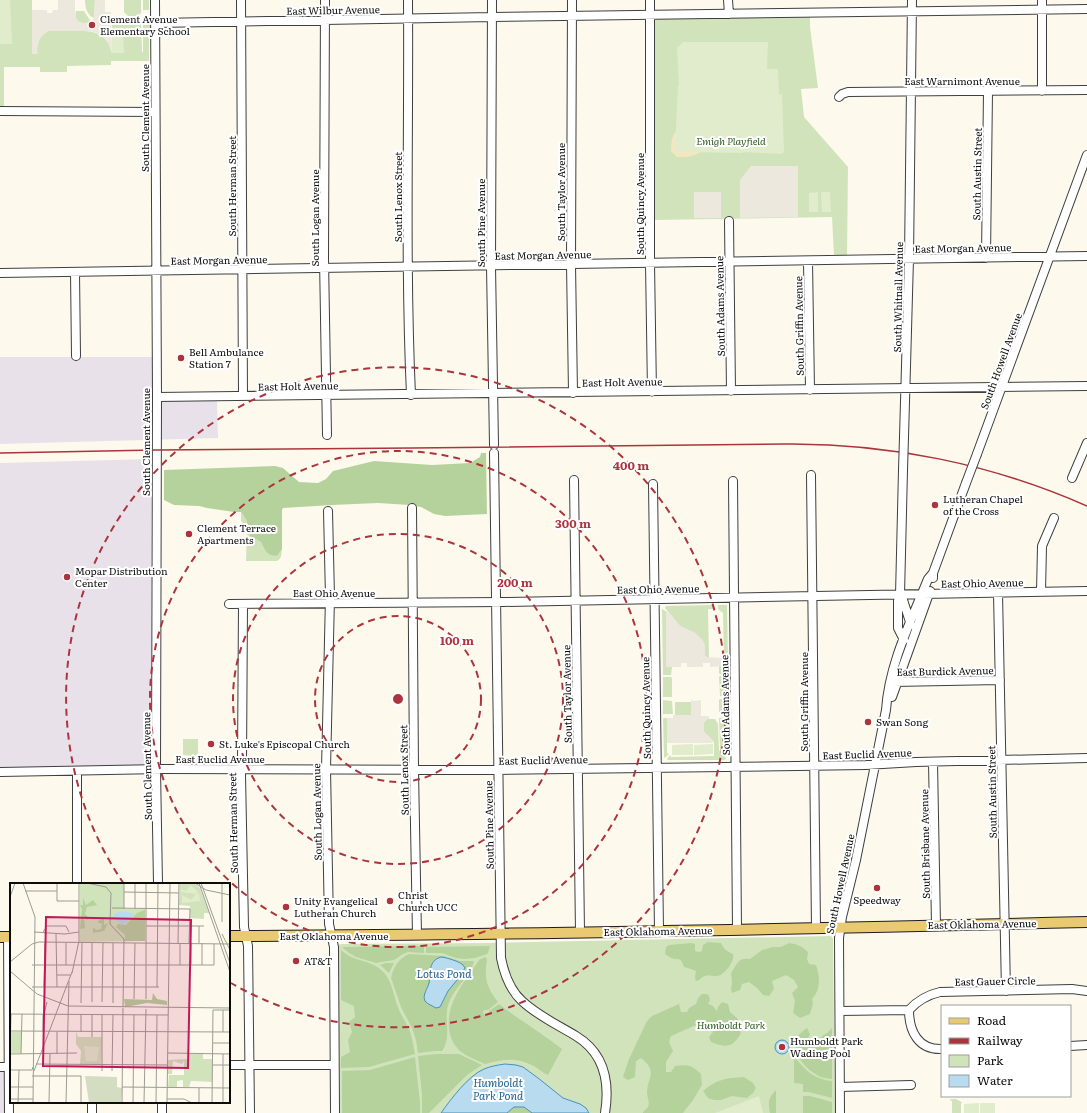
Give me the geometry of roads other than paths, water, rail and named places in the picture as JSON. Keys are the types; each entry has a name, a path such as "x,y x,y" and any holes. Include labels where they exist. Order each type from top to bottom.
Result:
{"main road":[{"name":"East Oklahoma Avenue","path":"230,936 500,934 1087,922"}],"street":[{"name":"South Clement Avenue","path":"155,0 157,397 156,769 158,883"},
{"name":"South Herman Street","path":"241,0 243,396"},
{"name":"South Logan Avenue","path":"325,0 324,268 328,435"},
{"name":"South Lenox Street","path":"408,0 408,267 410,395"},
{"name":"South Pine Avenue","path":"492,0 491,266 501,958 504,972 512,988 522,1001 540,1015 577,1036 592,1050 600,1061 607,1084 605,1113"},
{"name":"South Taylor Avenue","path":"572,0 571,264 573,393"},
{"name":"South Quincy Avenue","path":"650,0 650,263 652,392"},
{"path":"728,0 729,14"},
{"name":"South Whitnall Avenue","path":"904,640 898,628 898,601 900,595 906,389 912,0"},
{"path":"1042,0 1042,90"},
{"name":"East Wilbur Avenue","path":"155,23 1087,9"},
{"name":"East Warnimont Avenue","path":"839,97 848,92 1087,90"},
{"name":"South Austin Street","path":"986,258 988,91"},
{"path":"0,111 155,112"},
{"name":"South Howell Avenue","path":"893,682 893,670 910,623 933,582 933,574 1087,155"},
{"name":"South Adams Avenue","path":"729,221 731,391"},
{"name":"East Morgan Avenue","path":"0,273 1087,256"},
{"name":"South Griffin Avenue","path":"808,261 810,390"},
{"path":"76,272 76,356"},
{"name":"East Holt Avenue","path":"157,397 1087,386"},
{"path":"1072,478 1087,443"},
{"name":"South Griffin Avenue","path":"811,475 816,928"},
{"name":"South Taylor Avenue","path":"574,480 580,932"},
{"name":"South Adams Avenue","path":"733,481 737,929"},
{"name":"South Quincy Avenue","path":"653,484 659,931"},
{"name":"South Lenox Street","path":"412,508 417,935"},
{"name":"South Logan Avenue","path":"328,511 330,603 326,770 329,924 334,947 335,1113"},
{"path":"1042,592 1042,546 1054,518"},
{"name":"East Ohio Avenue","path":"229,604 576,601 1087,591"},
{"name":"South Austin Street","path":"998,593 1006,990"},
{"name":"South Howell Avenue","path":"840,1113 840,928 856,860 893,682 914,635 925,594"},
{"name":"South Whitnall Avenue","path":"900,595 914,635"},
{"name":"South Herman Street","path":"243,604 241,776 244,926 248,946 250,1113"},
{"name":"East Burdick Avenue","path":"893,682 1000,680"},
{"name":"East Euclid Avenue","path":"0,772 156,769 498,770 815,766 1087,758"},
{"name":"South Brisbane Avenue","path":"930,762 936,925"},
{"path":"77,771 77,883"},
{"path":"6,937 7,1067 9,1113"},
{"name":"East Gauer Circle","path":"909,1010 922,998 930,994 940,992 1072,989 1087,991"},
{"path":"840,1011 909,1010 909,1020 912,1031 918,1039 925,1045 941,1049"},
{"path":"1071,1046 1087,1045"},
{"path":"230,1065 334,1065"},
{"path":"840,1086 911,1085"}],"water":[{"name":"Lotus Pond","path":"441,957 459,962 465,968 448,991 440,1007 436,1008 425,1001 424,996 429,983 432,964"},
{"name":"Humboldt Park Wading Pool","path":"782,1040 787,1042 789,1047 787,1052 782,1054 777,1052 775,1047 777,1042"},
{"name":"Humboldt Park Pond","path":"505,1064 523,1067 563,1098 580,1104 586,1108 589,1113 532,1113 524,1107 514,1107 507,1113 441,1113 460,1088 478,1072 487,1068"}],"railway":[{"path":"0,453 156,450 785,444 824,445 862,447 939,459 1014,478 1087,506"}],"place":[{"name":"Clement Avenue Elementary School","path":"92,25"},
{"name":"Bell Ambulance Station 7","path":"181,358"},
{"name":"Lutheran Chapel of the Cross","path":"935,505"},
{"name":"Clement Terrace Apartments","path":"189,534"},
{"name":"Mopar Distribution Center","path":"67,577"},
{"name":"Swan Song","path":"868,722"},
{"name":"St. Luke's Episcopal Church","path":"211,744"},
{"name":"Speedway","path":"877,888"},
{"name":"Christ Church UCC","path":"390,901"},
{"name":"Unity Evangelical Lutheran Church","path":"286,907"},
{"name":"AT&T","path":"296,961"},
{"name":"Humboldt Park Wading Pool","path":"782,1047"}],"park label":[{"name":"Emigh Playfield","path":"731,141"},
{"name":"Humboldt Park","path":"731,1025"}]}
